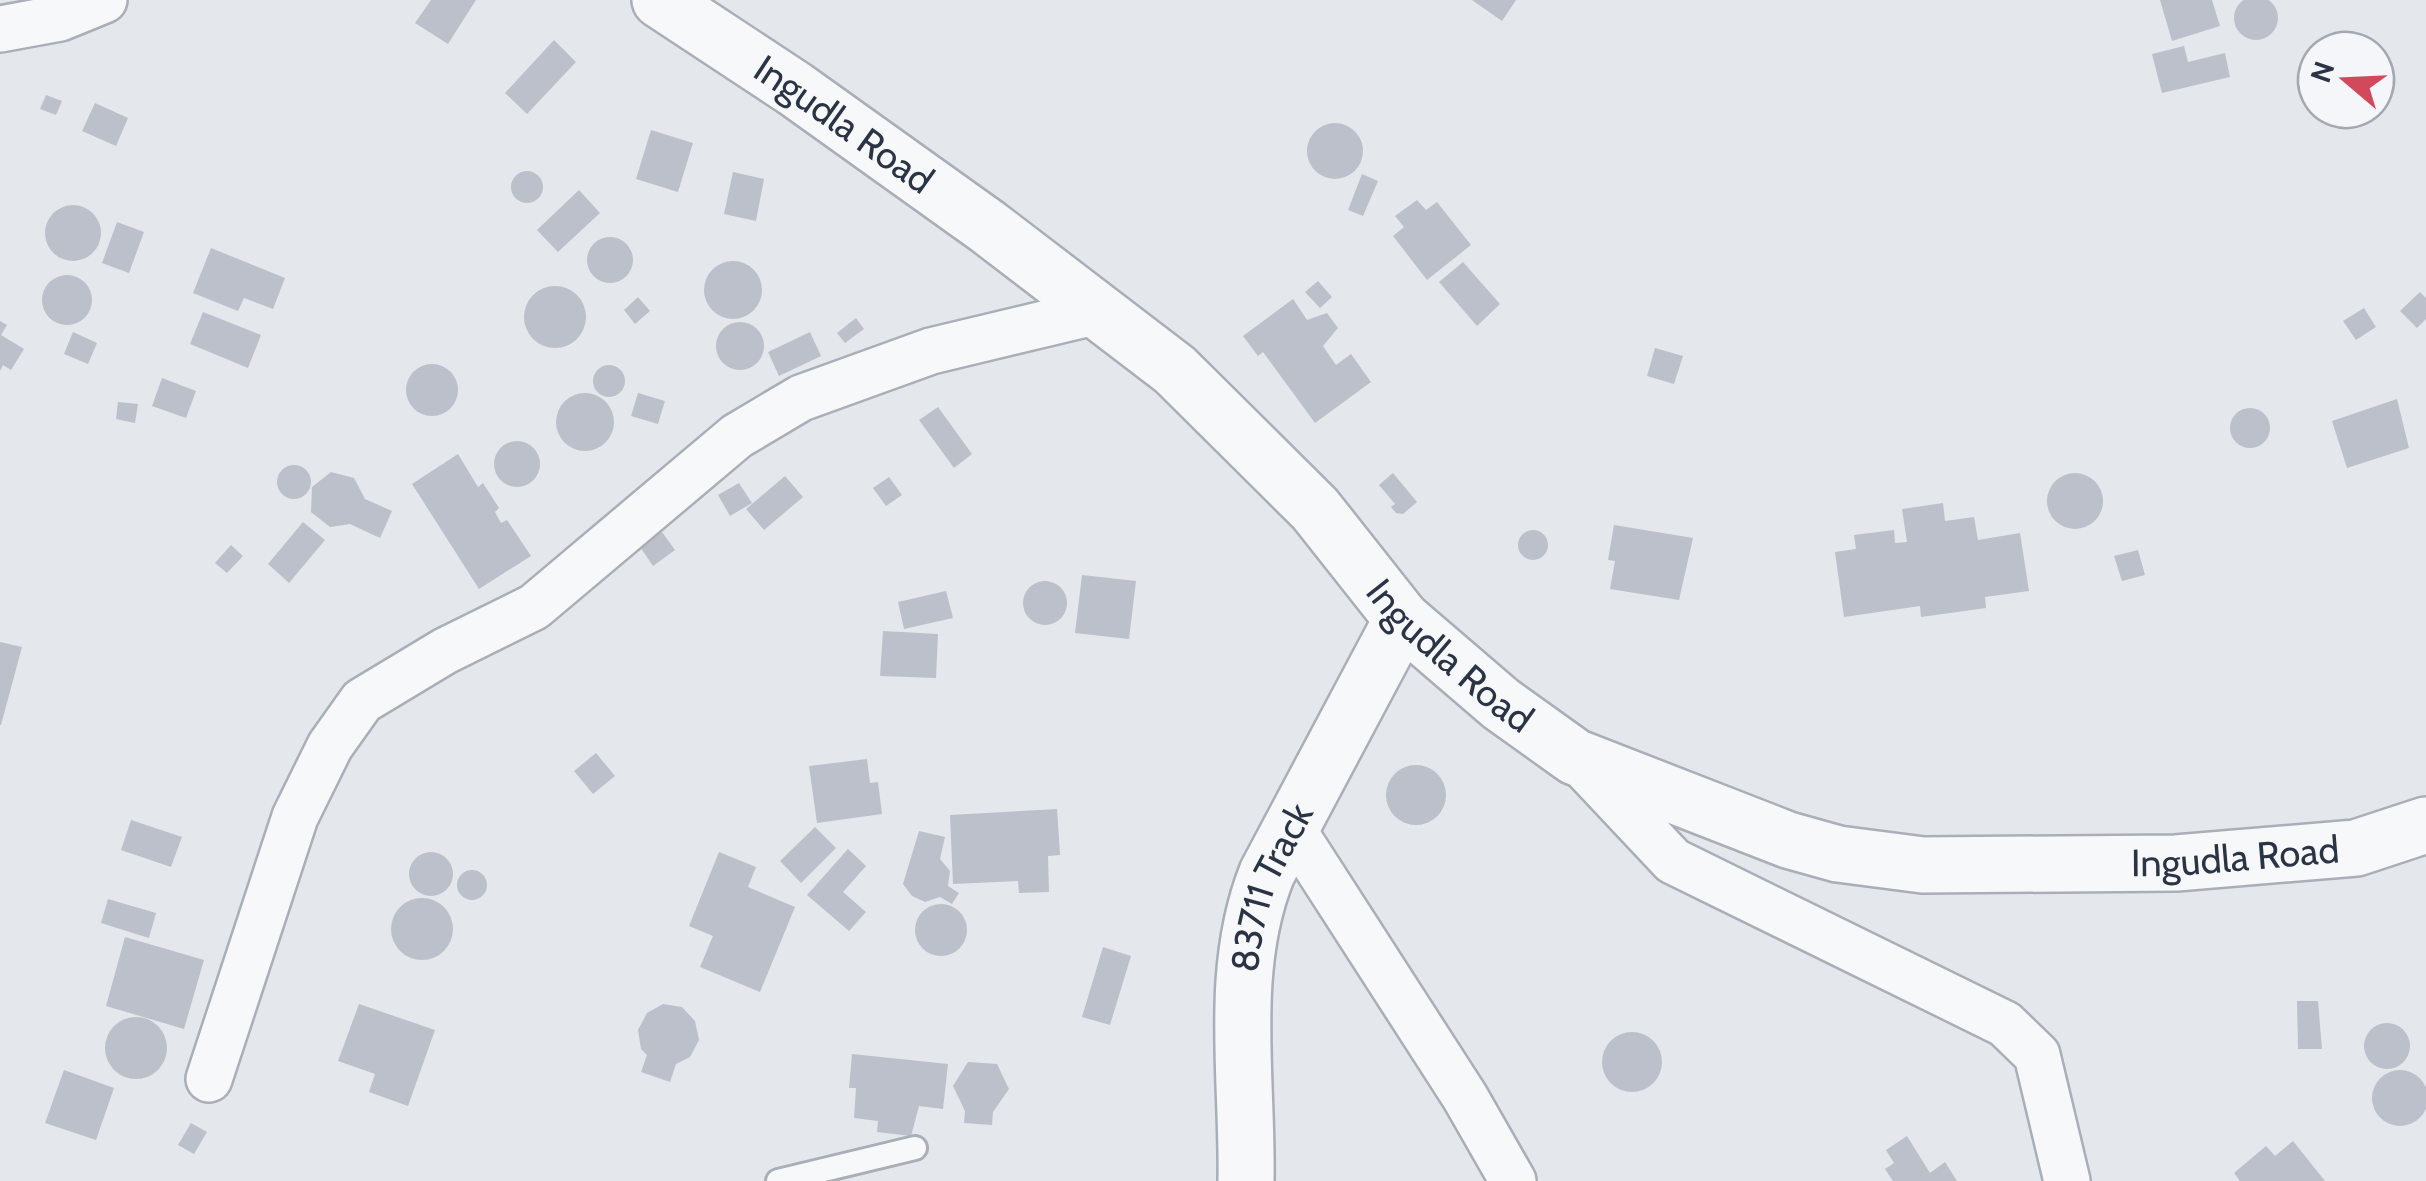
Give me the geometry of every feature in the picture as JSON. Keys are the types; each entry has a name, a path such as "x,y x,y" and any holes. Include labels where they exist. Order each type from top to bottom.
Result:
{"street":[{"path":"0,29 60,18 104,0"},
{"name":"Ingudla Road","path":"660,0 812,100 1175,370 1315,509 1402,619 1501,704 1575,757 1788,840 1838,854 1923,865 2176,863 2356,848 2426,825"},
{"path":"209,1079 295,817 330,746 362,701 445,651 534,607 737,436 800,398 931,351 1098,311"},
{"name":"83711 Track","path":"1246,1181 1243,1034 1250,916 1291,828 1402,619"},
{"path":"1575,757 1673,860 2006,1024 2036,1056 2067,1181"},
{"path":"1291,828 1465,1097 1513,1181"}],"lane":[{"path":"778,1181 916,1148"}],"building":[{"path":"2256,-4 2272,2 2278,18 2272,34 2256,40 2240,34 2234,18 2240,2"},
{"path":"431,0 476,0 448,44 415,23"},
{"path":"1472,0 1516,0 1502,21"},
{"path":"2160,0 2212,0 2220,26 2172,41"},
{"path":"554,40 576,62 527,114 505,93"},
{"path":"2184,46 2188,62 2225,53 2230,77 2162,93 2152,54"},
{"path":"46,95 62,101 56,115 40,109"},
{"path":"95,103 128,118 116,146 82,131"},
{"path":"1335,123 1355,131 1363,151 1355,171 1335,179 1315,171 1307,151 1315,131"},
{"path":"651,130 693,143 678,192 636,179"},
{"path":"527,171 538,176 543,187 538,198 527,203 516,198 511,187 516,176"},
{"path":"733,172 764,179 756,221 724,214"},
{"path":"1362,174 1378,181 1363,216 1348,210"},
{"path":"579,190 600,213 558,252 537,230"},
{"path":"1417,200 1426,210 1437,202 1471,245 1427,280 1393,236 1404,227 1395,216"},
{"path":"73,205 93,213 101,233 93,253 73,261 53,253 45,233 53,213"},
{"path":"117,222 144,232 129,273 102,263"},
{"path":"610,237 626,244 633,260 626,276 610,283 594,276 587,260 594,244"},
{"path":"211,248 285,278 273,309 244,298 238,311 193,293"},
{"path":"733,261 753,270 762,290 753,310 733,319 713,310 704,290 713,270"},
{"path":"1463,262 1500,304 1477,326 1439,282"},
{"path":"67,275 85,282 92,300 85,318 67,325 49,318 42,300 49,282"},
{"path":"1318,281 1332,297 1320,308 1305,292"},
{"path":"555,286 577,295 586,317 577,339 555,348 533,339 524,317 533,295"},
{"path":"2420,292 2426,298 2426,319 2417,328 2400,311"},
{"path":"638,297 650,311 635,324 624,310"},
{"path":"1293,299 1307,320 1327,313 1338,328 1323,346 1336,365 1351,354 1371,382 1315,423 1263,352 1258,356 1243,336"},
{"path":"2364,308 2376,327 2356,340 2343,321"},
{"path":"203,312 261,335 248,368 190,344"},
{"path":"856,318 864,329 845,343 837,333"},
{"path":"0,321 7,325 1,335 24,349 11,370 3,365 0,371"},
{"path":"740,322 757,329 764,346 757,363 740,370 723,363 716,346 723,329"},
{"path":"73,332 97,343 88,364 64,354"},
{"path":"810,332 821,356 779,376 768,352"},
{"path":"1655,348 1683,356 1674,384 1647,376"},
{"path":"432,364 451,371 458,390 451,409 432,416 413,409 406,390 413,371"},
{"path":"609,365 620,370 625,381 620,392 609,397 598,392 593,381 598,370"},
{"path":"162,378 196,391 186,418 152,406"},
{"path":"585,393 605,402 614,422 605,442 585,451 565,442 556,422 565,402"},
{"path":"638,393 665,401 658,424 631,416"},
{"path":"2397,399 2409,448 2347,468 2332,421"},
{"path":"118,402 138,404 135,423 116,419"},
{"path":"938,407 972,454 954,468 919,420"},
{"path":"2250,408 2264,414 2270,428 2264,442 2250,448 2236,442 2230,428 2236,414"},
{"path":"517,441 533,448 540,464 533,480 517,487 501,480 494,464 501,448"},
{"path":"458,454 478,487 483,483 499,508 495,512 501,523 507,520 531,556 479,589 412,484"},
{"path":"294,465 306,470 311,482 306,494 294,499 282,494 277,482 282,470"},
{"path":"331,472 354,478 365,499 392,511 380,538 350,524 330,527 311,512 312,487"},
{"path":"1393,473 1417,502 1403,514 1391,507 1395,504 1379,485"},
{"path":"2075,473 2095,481 2103,501 2095,521 2075,529 2055,521 2047,501 2055,481"},
{"path":"785,476 803,497 764,530 746,509"},
{"path":"889,477 902,495 886,506 873,488"},
{"path":"739,483 752,503 730,516 718,495"},
{"path":"1943,503 1945,521 1974,517 1978,540 2020,533 2029,591 1985,597 1986,608 1921,617 1920,606 1844,617 1835,552 1856,549 1854,535 1894,530 1895,543 1907,542 1902,509"},
{"path":"303,522 325,540 289,583 268,564"},
{"path":"1614,525 1693,538 1679,600 1610,589 1615,561 1608,560"},
{"path":"1533,530 1547,539 1548,545 1539,559 1533,560 1519,551 1518,545 1527,531"},
{"path":"662,532 675,550 653,566 640,547"},
{"path":"231,545 243,556 227,573 215,563"},
{"path":"2138,550 2145,575 2122,581 2114,556"},
{"path":"1082,575 1136,581 1129,639 1075,633"},
{"path":"1045,581 1061,587 1067,603 1061,619 1045,625 1029,619 1023,603 1029,587"},
{"path":"946,591 953,618 904,629 898,602"},
{"path":"883,631 938,634 936,678 880,676"},
{"path":"0,642 22,647 1,725 0,725"},
{"path":"596,753 615,776 593,794 574,771"},
{"path":"867,759 870,783 878,782 882,814 817,823 809,766"},
{"path":"1416,765 1437,774 1446,795 1437,816 1416,825 1395,816 1386,795 1395,774"},
{"path":"1057,809 1060,855 1048,856 1049,892 1019,893 1018,881 953,884 950,815"},
{"path":"131,820 182,837 171,867 121,850"},
{"path":"815,827 836,848 801,883 780,861"},
{"path":"919,831 945,837 940,859 950,871 948,886 959,893 952,904 940,897 925,902 912,896 903,884"},
{"path":"848,849 866,866 843,892 866,912 849,931 807,895"},
{"path":"431,852 447,858 453,874 447,890 431,896 415,890 409,874 415,858"},
{"path":"719,852 756,867 748,887 795,907 760,992 700,967 713,936 689,926"},
{"path":"472,870 483,874 487,885 483,896 472,900 461,896 457,885 461,874"},
{"path":"422,898 444,907 453,929 444,951 422,960 400,951 391,929 400,907"},
{"path":"108,899 156,913 149,938 101,923"},
{"path":"941,904 959,912 967,930 959,948 941,956 923,948 915,930 923,912"},
{"path":"125,937 204,960 184,1029 106,1006"},
{"path":"1103,947 1131,956 1110,1025 1082,1017"},
{"path":"2297,1001 2318,1001 2322,1049 2298,1049"},
{"path":"359,1004 435,1030 408,1106 369,1092 375,1074 338,1061"},
{"path":"663,1004 682,1007 695,1021 699,1040 690,1057 676,1064 670,1082 641,1072 647,1055 641,1049 638,1030 647,1013"},
{"path":"136,1017 158,1026 167,1048 158,1070 136,1079 114,1070 105,1048 114,1026"},
{"path":"2387,1023 2404,1029 2410,1046 2404,1063 2387,1069 2370,1063 2364,1046 2370,1029"},
{"path":"1632,1032 1653,1041 1662,1062 1653,1083 1632,1092 1611,1083 1602,1062 1611,1041"},
{"path":"852,1054 948,1064 943,1109 919,1106 911,1136 877,1132 878,1121 854,1118 856,1088 849,1088"},
{"path":"968,1062 997,1064 1009,1089 993,1112 992,1125 964,1123 965,1111 953,1086"},
{"path":"64,1070 114,1088 96,1140 45,1123"},
{"path":"2400,1070 2420,1078 2428,1098 2420,1118 2400,1126 2380,1118 2372,1098 2380,1078"},
{"path":"191,1123 207,1132 194,1154 178,1145"},
{"path":"1907,1136 1930,1173 1945,1162 1957,1181 1893,1181 1885,1169 1894,1163 1886,1150"},
{"path":"2293,1141 2325,1181 2240,1181 2234,1173 2266,1146 2275,1156"}]}
